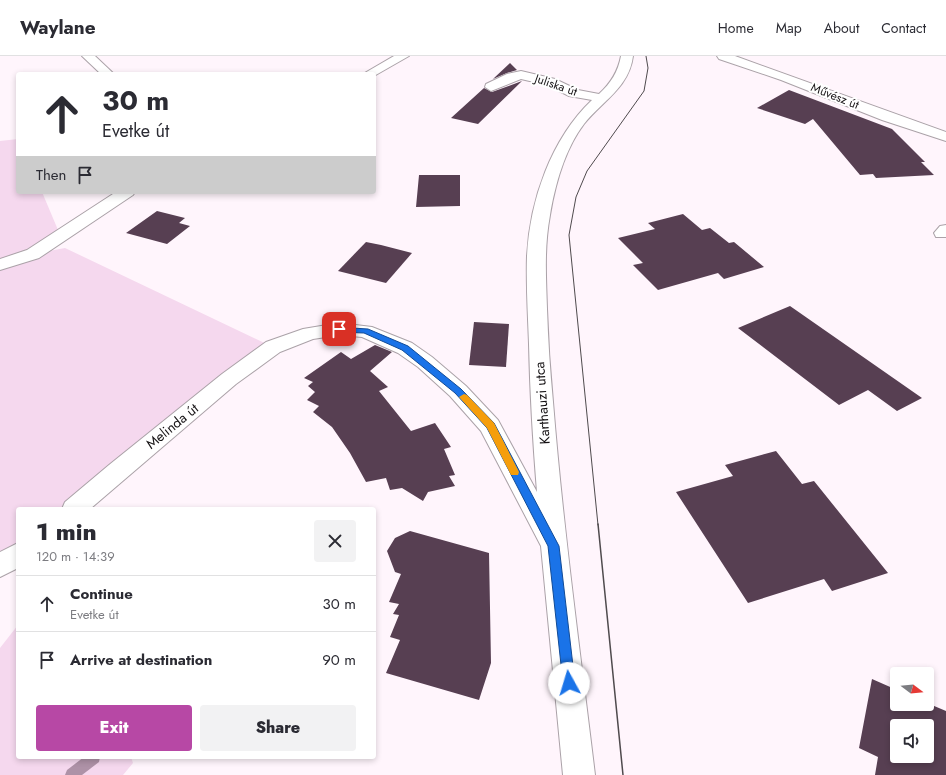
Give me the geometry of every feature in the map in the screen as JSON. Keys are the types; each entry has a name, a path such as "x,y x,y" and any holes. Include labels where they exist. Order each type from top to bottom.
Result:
{"street":[{"path":"88,56 106,72"},
{"path":"373,72 403,56"},
{"name":"Karthauzi utca","path":"579,775 553,546 538,340 537,245 542,210 552,177 566,144 580,120 600,98 620,80 625,71 627,56"},
{"name":"Művész út","path":"723,56 785,77 886,117 946,137"},
{"name":"Juliska út","path":"491,87 511,77 521,75 551,82 574,93 600,98"},
{"path":"0,265 33,254 124,194"},
{"name":"Melinda út","path":"76,507 117,471 229,379 273,347 310,333 339,329 365,330 405,348 458,391 490,426 553,546"},
{"path":"0,566 16,555"}],"shaded area":[{"path":"16,139 16,194 43,194 58,230 26,250 0,260 0,141"},
{"path":"65,248 273,347 76,507 16,507 16,555 0,566 0,265 33,254"},
{"path":"16,628 16,759 132,759 133,763 123,775 0,775 0,648"}],"building":[{"path":"510,63 517,70 493,79"},
{"path":"522,81 478,124 451,118 484,88 492,92"},
{"path":"789,90 892,129 925,162 921,162 934,175 876,178 873,174 860,175 813,119 805,124 757,108"},
{"path":"419,175 460,175 460,206 416,207"},
{"path":"157,211 185,218 179,223 190,226 167,244 126,233"},
{"path":"683,214 702,230 710,228 729,243 734,242 764,267 724,279 718,273 658,290 633,265 643,263 618,238 655,229 648,223"},
{"path":"366,242 412,253 386,283 338,271"},
{"path":"790,306 922,398 897,411 868,390 839,405 738,328"},
{"path":"474,322 509,324 506,367 469,365"},
{"path":"375,345 392,352 370,371 388,387 379,391 411,431 435,423 451,447 444,449 455,475 449,476 455,486 428,492 423,501 402,488 390,490 386,478 366,482 350,453 332,427 313,412 319,406 307,400 315,392 308,386 313,382 304,378 341,352 351,359"},
{"path":"776,451 802,484 814,481 888,573 832,591 824,579 748,603 676,492 733,476 725,465"},
{"path":"410,531 489,553 491,663 479,700 386,673 400,640 390,637 399,615 393,614 399,604 389,602 401,574 395,572 387,551 395,538"},
{"path":"872,679 890,687 890,711 934,711 934,706 946,711 946,775 875,775 878,757 859,748"}],"waterway":[{"path":"72,775 92,759"}],"tram line":[{"path":"598,525 569,235 576,197 587,171 644,91 648,68 646,56"},
{"path":"598,524 623,775"}],"slow traffic":[{"path":"464,397 490,426 514,472"}],"route":[{"path":"339,329 365,330 386,338 405,348 425,362 458,391 490,426 553,546 569,683"}]}
